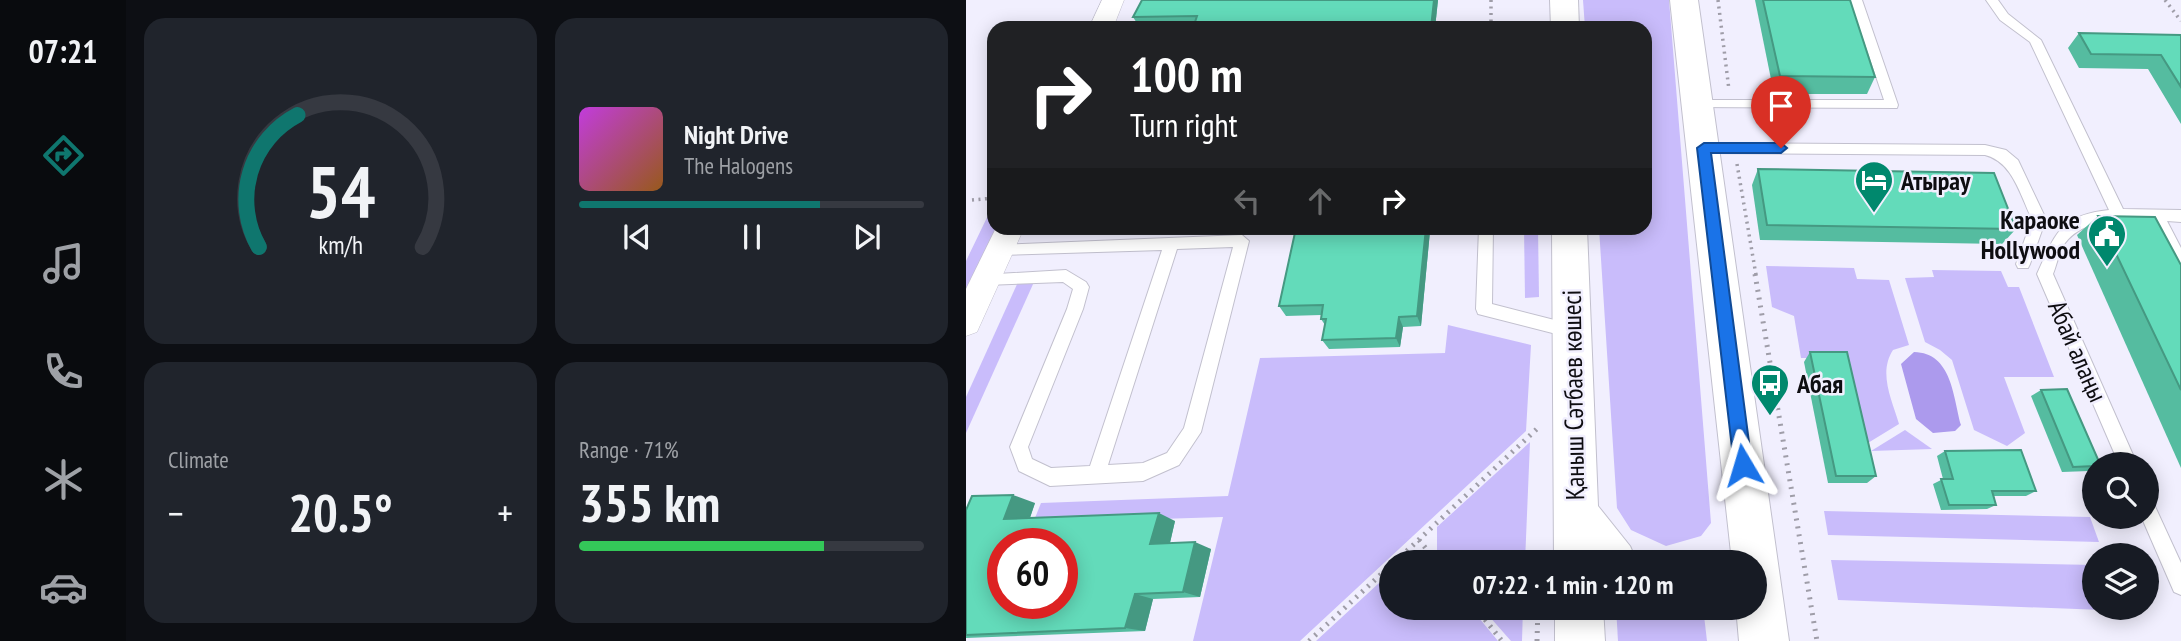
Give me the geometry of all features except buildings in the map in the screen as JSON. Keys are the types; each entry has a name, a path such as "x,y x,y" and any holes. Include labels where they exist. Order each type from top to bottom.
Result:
{"main road":[{"path":"1564,0 1564,21"},
{"path":"1684,0 1714,104 1753,550"},
{"name":"Қаныш Сәтбаев көшесі","path":"1569,235 1577,550"},
{"path":"1576,515 1604,550"},
{"path":"1732,550 1749,517"},
{"path":"1579,620 1580,641"},
{"path":"1761,620 1764,641"}],"street":[{"path":"1104,21 1113,0"},
{"path":"966,323 1005,238"}],"lane":[{"path":"1714,104 1892,105 1856,0"},
{"path":"1992,0 2004,17 2035,40 2119,215"},
{"path":"1719,148 1985,150 2001,154 2013,164 2039,219 2023,264"},
{"name":"Абай алаңы","path":"2123,452 2045,275 2060,239 2077,224 2100,216 2181,216"},
{"path":"2157,216 2181,263"},
{"path":"1486,235 1484,310 1572,331"},
{"path":"986,279 1066,276 1080,287 1075,309 1020,447 1025,465 1050,477 1143,472 1173,459 1192,432 1242,241 1172,243 1005,238"},
{"path":"1096,475 1172,243"},
{"path":"2156,529 2181,585"}],"path":[{"path":"1490,21 1491,0"},
{"path":"1714,104 1718,0"},
{"path":"2165,0 2181,21"},
{"path":"1719,148 1817,641"},
{"path":"972,200 987,199"},
{"path":"1408,550 1541,426"},
{"path":"1419,540 1427,550"},
{"path":"1309,641 1379,576"},
{"path":"1486,620 1503,641"},
{"path":"1537,641 1538,620"}],"shaded area":[{"path":"1583,0 1669,0 1711,523 1701,536 1666,546 1631,530 1617,508 1599,235 1652,235 1652,21 1584,21"},
{"path":"987,218 987,235 1000,235 966,307 966,261"},
{"path":"1524,235 1538,235 1539,297 1525,298"},
{"path":"1766,266 1854,268 1857,279 1889,280 1909,345 1893,350 1887,368 1888,387 1899,424 1863,446 1841,358 1801,358 1794,316 1772,307"},
{"path":"1932,270 2001,271 2008,287 2019,287 2054,377 2004,377 2025,433 2007,446 1974,430 1952,360 1925,342 1905,278 1934,277"},
{"path":"1018,282 1034,282 966,433 966,397"},
{"path":"1448,325 1531,345 1526,431 1398,550 1379,550 1379,568 1300,641 1193,641 1223,517 1033,523 1041,503 1228,496 1260,358 1445,353"},
{"path":"1914,352 1927,354 1936,360 1949,378 1961,425 1955,431 1933,433 1916,419 1901,364"},
{"path":"1905,430 1932,449 1871,451"},
{"path":"1530,442 1526,550 1437,550 1437,527"},
{"path":"1824,511 2082,517 2082,529 2094,529 2099,542 1828,535"},
{"path":"1831,560 2082,565 2082,609 1838,600"},
{"path":"1379,583 1379,620 1481,620 1498,641 1316,641"},
{"path":"1492,620 1523,620 1522,641 1511,641"},
{"path":"1617,620 1705,620 1707,641 1618,641"}],"place":[{"name":"Атырау","path":"1874,214"},
{"name":"Караоке Hollywood","path":"2107,268"},
{"name":"Абая","path":"1770,417"}],"route":[{"path":"1743,465 1704,148 1781,148"}]}
